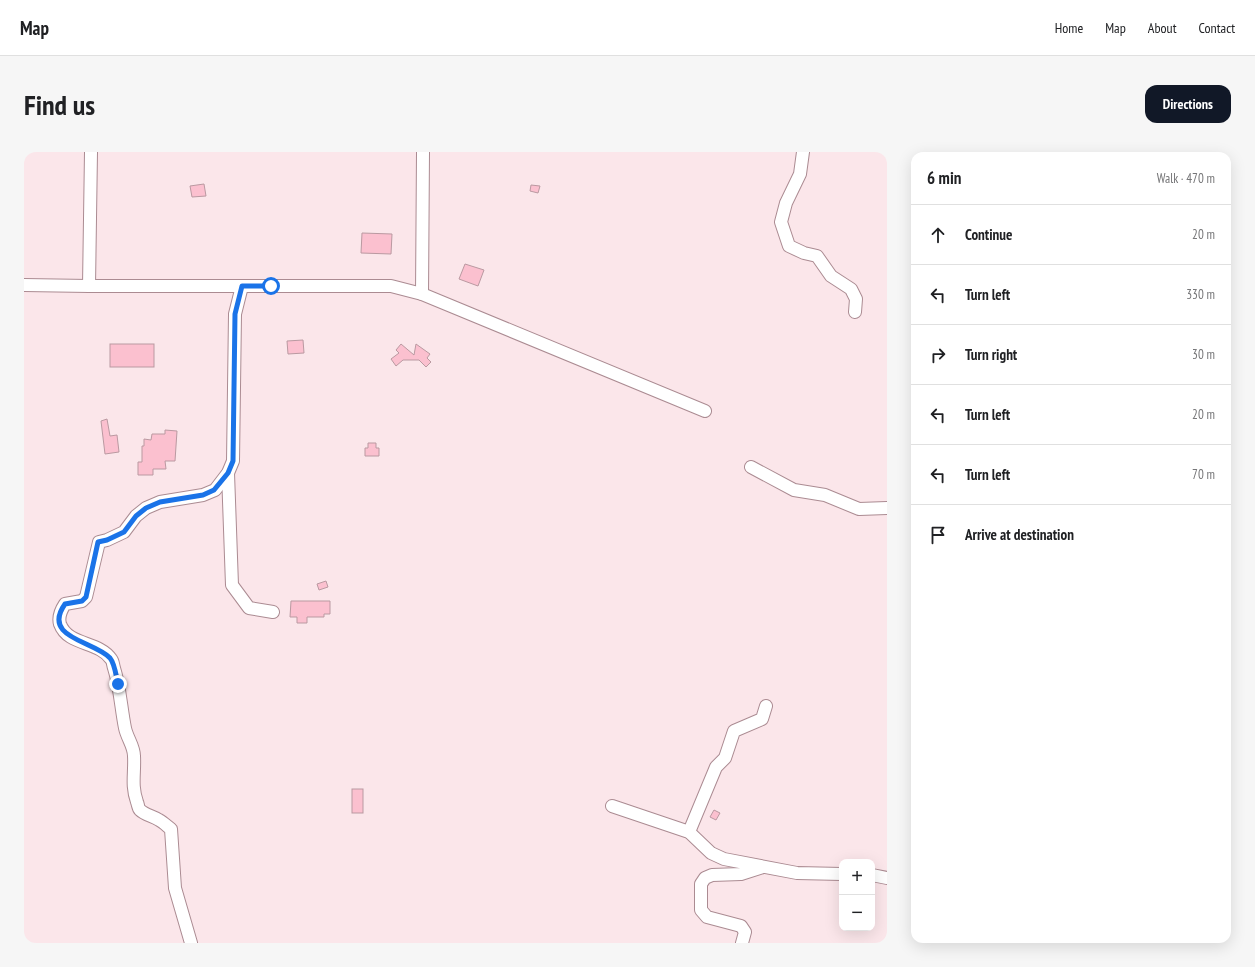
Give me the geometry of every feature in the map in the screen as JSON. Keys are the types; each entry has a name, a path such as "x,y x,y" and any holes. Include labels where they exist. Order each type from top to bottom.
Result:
{"street":[{"path":"89,286 90,152"},
{"path":"422,294 423,152"},
{"path":"803,152 800,174 786,203 781,222 789,246 804,253 817,256 831,276 851,289 856,299 855,312"},
{"path":"24,285 391,286 422,294 705,411"},
{"path":"191,943 175,888 171,829 160,820 140,810 134,794 134,756 132,744 125,729 121,698 111,659 94,647 73,639 63,631 59,621 61,611 65,604 82,601 86,597 98,542 107,540 124,532 136,516 146,508 160,502 203,495 214,490 228,473 233,461 235,314 242,286"},
{"path":"751,468 794,490 826,495 859,509 887,508"},
{"path":"228,473 232,585 249,608 273,612"},
{"path":"689,832 716,767 725,758 734,731 762,719 766,706"},
{"path":"612,806 689,832 711,853 724,859 796,873 839,874"},
{"path":"742,943 745,932 741,926 706,917 701,910 701,884 705,878 712,875 741,874 764,867"},
{"path":"875,876 887,878"}],"building":[{"path":"204,184 206,196 192,197 190,186"},
{"path":"531,185 540,186 538,193 530,191"},
{"path":"362,233 392,234 391,254 361,253"},
{"path":"465,264 484,270 478,286 459,279"},
{"path":"303,340 304,353 288,354 287,341"},
{"path":"110,344 154,344 154,367 110,367"},
{"path":"401,344 414,355 416,344 430,354 427,358 431,362 426,367 419,360 403,360 396,366 391,359 399,353 396,350"},
{"path":"107,419 110,436 117,435 119,452 105,454 101,421"},
{"path":"165,430 177,431 175,461 165,461 166,469 153,469 153,475 138,475 138,462 142,462 142,446 144,446 144,439 151,440 152,434 165,434"},
{"path":"368,443 376,443 376,448 379,448 379,456 365,456 365,448 368,448"},
{"path":"326,581 328,587 319,590 317,584"},
{"path":"291,601 330,601 330,614 324,614 324,617 307,617 307,623 297,623 297,617 290,617"},
{"path":"352,789 363,789 363,813 352,813"},
{"path":"714,810 720,813 716,820 710,817"}],"route":[{"path":"118,684 111,659 103,652 89,644 73,639 63,631 59,621 61,611 65,604 82,601 86,597 98,542 107,540 124,532 136,516 146,508 160,502 203,495 214,490 228,473 233,461 235,314 242,286 271,286"}]}
